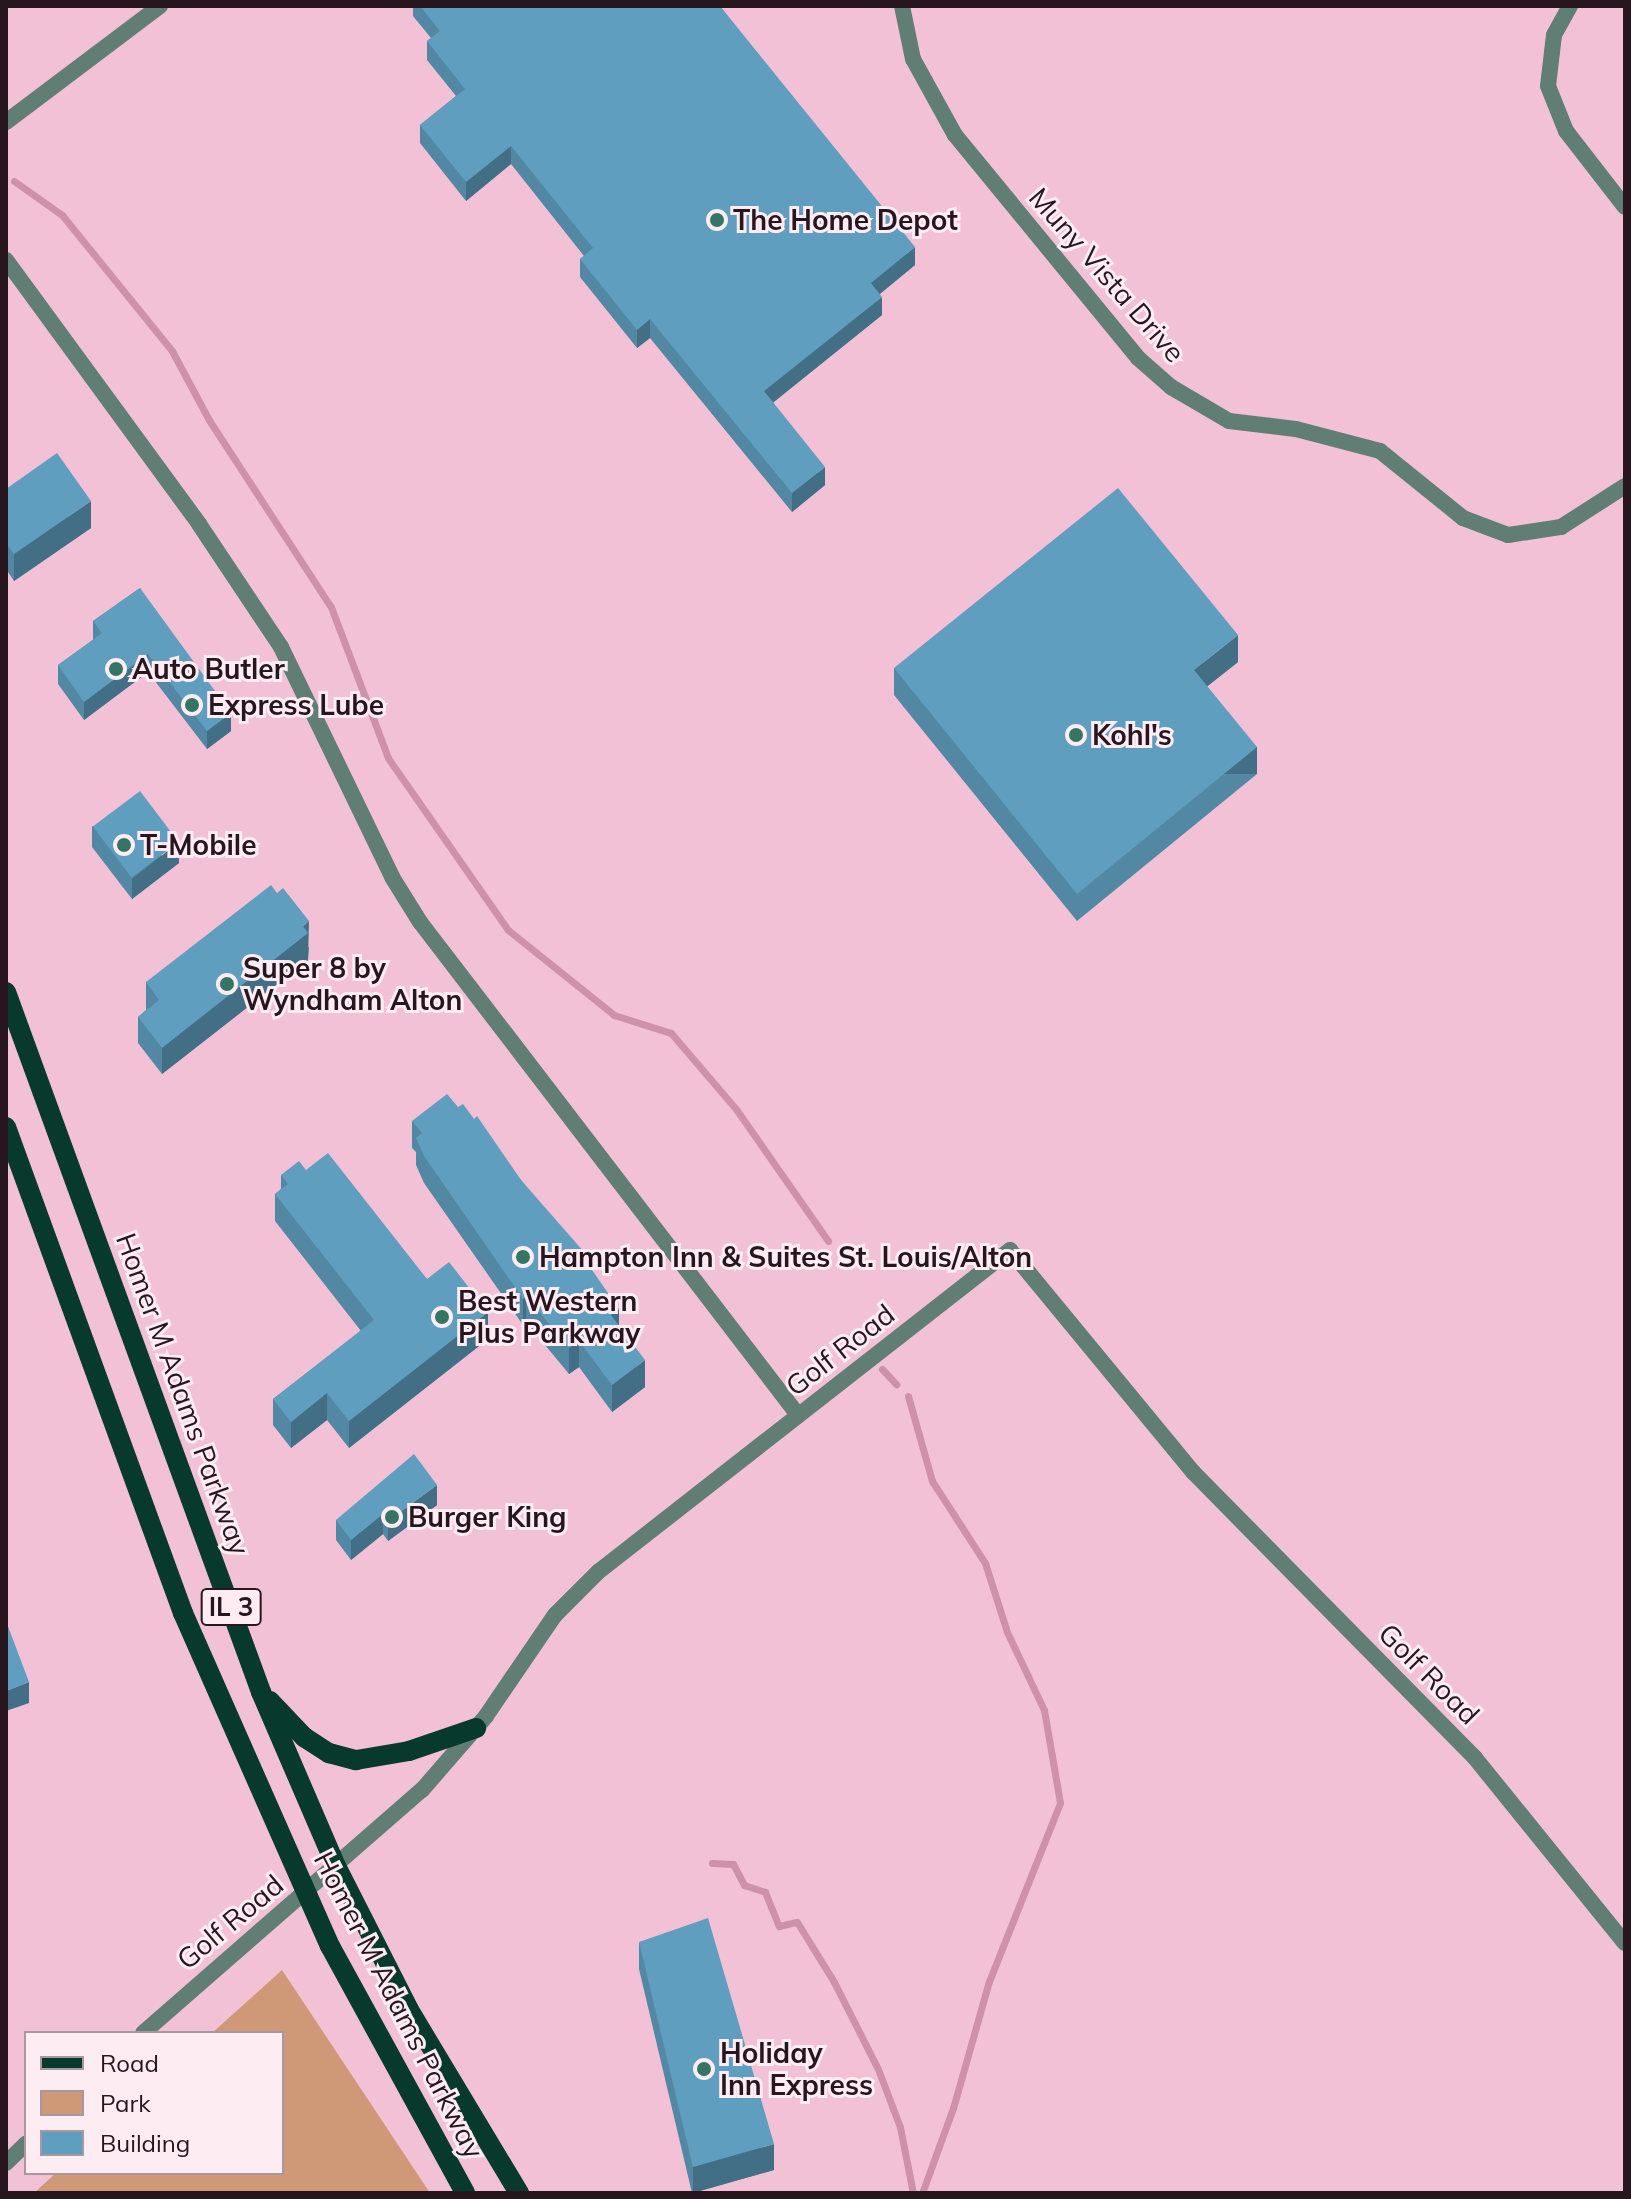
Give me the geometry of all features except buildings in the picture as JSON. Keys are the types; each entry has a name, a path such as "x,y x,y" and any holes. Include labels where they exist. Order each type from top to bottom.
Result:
{"main road":[{"name":"Homer M Adams Parkway","path":"6,992 261,1692 336,1866 409,2010 519,2193"},
{"name":"Homer M Adams Parkway","path":"6,1127 183,1613 306,1892 465,2193"},
{"path":"261,1692 304,1737 329,1753 356,1760 409,1751 476,1728"}],"street":[{"path":"6,122 160,6"},
{"name":"Muny Vista Drive","path":"902,6 913,59 955,135 1138,358 1180,394 1229,421 1296,429 1380,451 1463,518 1508,535 1561,527 1625,486"},
{"path":"1570,6 1554,35 1548,86 1566,131 1625,207"},
{"path":"6,260 204,531 281,647 371,836 420,922 798,1415"},
{"name":"Golf Road","path":"145,2031 422,1790 476,1728 555,1615 598,1572 1010,1250 1193,1472 1475,1758 1625,1943"},
{"path":"6,2163 24,2146"}],"green space":[{"path":"282,1970 430,2193 34,2193 54,2175 284,2175 284,2031 214,2031"}],"waterway":[{"path":"14,181 62,215 172,351 209,420 331,607 388,758 508,930 614,1015 671,1033 736,1109 828,1241"},
{"path":"882,1369 896,1384"},
{"path":"908,1396 932,1481 985,1563 1007,1632 1044,1710 1060,1803 989,1981 953,2108 922,2193"},
{"path":"712,1863 733,1864 744,1885 765,1892 779,1926 797,1922 834,1982 878,2069 900,2127 913,2193"}],"place":[{"name":"The Home Depot","path":"717,220"},
{"name":"Auto Butler","path":"116,669"},
{"name":"Express Lube","path":"192,705"},
{"name":"Kohl's","path":"1076,735"},
{"name":"T-Mobile","path":"124,845"},
{"name":"Super 8 by Wyndham Alton","path":"227,984"},
{"name":"Hampton Inn & Suites St. Louis/Alton","path":"523,1257"},
{"name":"Best Western Plus Parkway","path":"442,1317"},
{"name":"Burger King","path":"392,1517"},
{"name":"Holiday Inn Express","path":"704,2069"}]}
